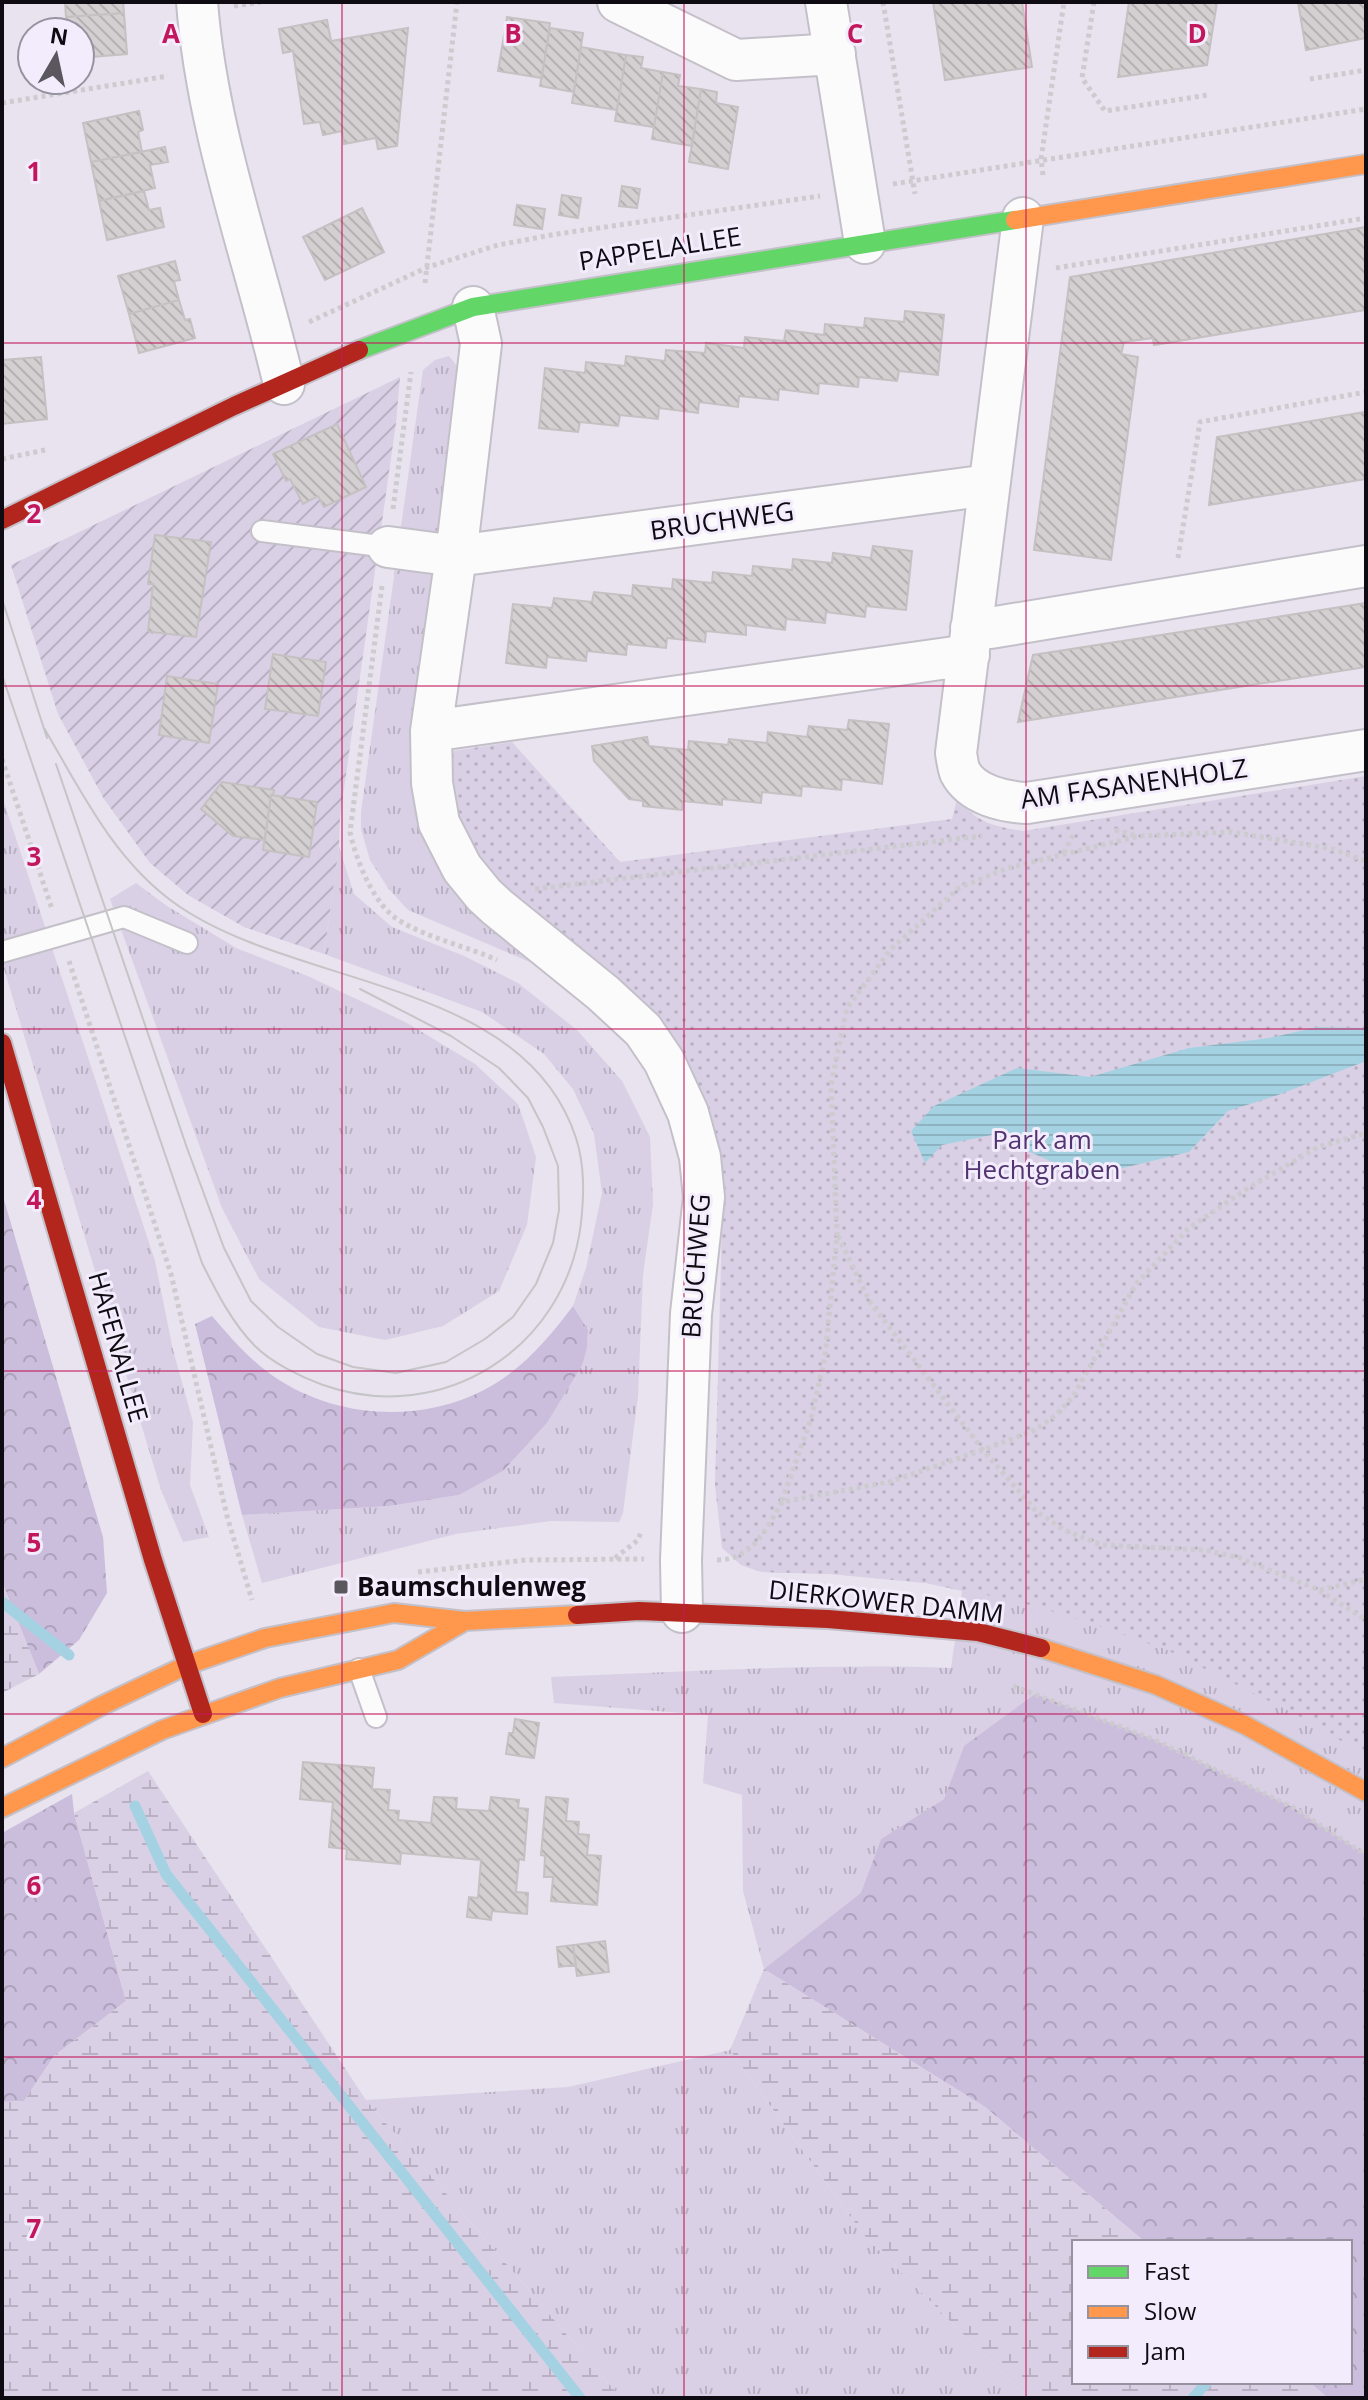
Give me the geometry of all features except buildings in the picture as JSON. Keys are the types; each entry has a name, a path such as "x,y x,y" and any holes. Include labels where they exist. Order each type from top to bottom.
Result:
{"street":[{"path":"197,2 204,70 236,213 284,384"},
{"path":"618,2 736,60 835,54"},
{"path":"826,2 865,243"},
{"name":"PAPPELALLEE","path":"2,520 284,384 417,326 473,307 1366,164"},
{"name":"AM FASANENHOLZ","path":"1035,216 989,485 956,753 960,773 976,789 1004,802 1027,803 1366,750"},
{"name":"BRUCHWEG","path":"473,307 481,344 431,731 432,783 439,823 462,868 484,895 643,1030 664,1061 688,1113 700,1157 704,1197 691,1314 681,1560 682,1612"},
{"name":"BRUCHWEG","path":"388,547 456,556 989,485"},
{"path":"431,731 970,642 990,628 1366,566"},
{"name":"HAFENALLEE","path":"2,1043 153,1560 187,1665"},
{"name":"DIERKOWER DAMM","path":"2,1758 187,1665 279,1635 394,1613 465,1621 639,1611 682,1612 828,1619 978,1632 1065,1654 1156,1685 1245,1725 1366,1792"},
{"name":"DIERKOWER DAMM","path":"2,1808 122,1749 203,1714 280,1688 398,1660 465,1621"},
{"path":"187,1665 203,1714"}],"lane":[{"path":"262,531 388,547"},
{"path":"2,952 124,917 187,943"},
{"path":"359,1669 376,1717"}],"path":[{"path":"428,267 457,2"},
{"path":"883,2 922,234"},
{"path":"1094,2 1082,78 1105,111 1208,95"},
{"path":"1035,216 1065,4"},
{"path":"2,103 204,70"},
{"path":"1310,79 1366,70"},
{"path":"1053,268 1366,218"},
{"path":"1355,220 1356,229"},
{"path":"1172,598 1200,422 1366,392"},
{"path":"2,759 171,1274 227,1516 255,1610"},
{"path":"414,1572 526,1560 729,1560 752,1548 782,1502 811,1419 825,1357 837,1234 831,1085 847,1008 891,949 959,888 1008,868 1139,836 1232,832 1333,849 1366,861"},
{"path":"484,895 991,835"},
{"path":"782,1502 889,1482 1035,1430 1056,1415 1073,1397 1136,1284 1188,1229 1245,1190 1318,1147 1366,1133"},
{"path":"837,1234 870,1302 983,1450 1036,1511 1064,1530 1102,1545 1205,1550 1240,1558 1319,1590 1366,1620"},
{"path":"1319,1590 1366,1579"},
{"path":"1008,1685 1153,1739 1294,1808 1366,1855"}],"green space":[{"path":"449,356 461,371 416,769 544,968 408,910 388,888 370,860 361,829 423,370 435,360"},
{"path":"400,377 324,954 244,927 188,895 150,863 104,799 58,714 11,565"},
{"name":"Park am Hechtgraben","path":"512,742 620,862 952,819 957,799 986,822 1023,831 1366,776 1366,1756 1303,1718 1165,1649 1072,1617 1016,1601 926,1583 831,1574 761,1572 741,1565 722,1548 715,1485 722,1225 719,1167 704,1108 518,899 494,877 472,846 456,800 447,752"},
{"path":"2,796 155,1261 173,1350 193,1422 190,1485 209,1537 183,1542 161,1490 2,962"},
{"path":"339,847 354,894 392,927 464,956 518,983 577,1030 622,1081 650,1137 653,1204 643,1275 638,1396 623,1513 619,1522 551,1521 456,1534 262,1583 242,1515 389,1506 459,1495 503,1471 547,1423 581,1365 587,1348 588,1330 573,1306 586,1268 602,1193 594,1134 573,1089 544,1054 482,1012 324,954"},
{"path":"136,883 236,948 310,977 407,1023 475,1064 518,1104 536,1157 527,1225 499,1291 443,1326 385,1340 319,1327 259,1279 222,1208 110,899"},
{"path":"2,1193 103,1537 107,1593 79,1640 39,1674 2,1582"},
{"path":"573,1306 588,1330 582,1365 547,1423 503,1471 459,1495 389,1506 242,1515 195,1324 212,1316 256,1363 297,1390 322,1401 377,1412 404,1412 458,1401 497,1382 533,1353"},
{"path":"754,1555 1366,1630 1366,1861 964,1746 944,1799 881,1839 862,1893 764,1969 743,1891 742,1795 703,1783 708,1715 554,1703 551,1677 801,1667 951,1668 962,1591 926,1583 831,1574 761,1572"},
{"path":"2,1582 39,1674 2,1693"},
{"path":"1035,1694 1153,1739 1294,1808 1366,1855 1366,2398 1328,2398 1311,2384 1352,2384 1352,2240 1143,2240 985,2107 764,1969 861,1893 881,1839 944,1799 964,1746"},
{"path":"148,1771 366,2100 621,2398 2,2398 2,2102 24,2101 54,2056 126,2001 74,1813"},
{"path":"72,1794 74,1813 126,2001 54,2056 24,2101 2,2102 2,1833"},
{"path":"764,1969 985,2107 1143,2240 1072,2240 1072,2384 1311,2384 1328,2398 1027,2398 863,2234 730,2050"},
{"path":"730,2050 863,2234 1027,2398 621,2398 366,2100 568,2087"}],"water":[{"path":"1318,1027 1366,1028 1366,1061 1228,1111 1189,1152 1086,1177 992,1135 942,1145 925,1163 911,1131 934,1106 1017,1068 1090,1077 1189,1048 1269,1038"}],"waterway":[{"path":"2,1602 69,1655"},
{"path":"135,1806 166,1874 580,2398"},
{"path":"1193,2398 1205,2384"}],"tram line":[{"path":"2,599 47,738"},
{"path":"2,675 202,1263 239,1327 262,1352 287,1369 323,1385 368,1395 412,1395 453,1385 491,1367 524,1340 551,1307 571,1268 581,1223 583,1180 579,1149 549,1085 508,1045 457,1016 400,992 222,931 173,902 133,865 116,844 85,799 44,728"},
{"path":"56,764 187,1148 224,1248 251,1301 278,1327 317,1354 353,1367 396,1373 446,1362 485,1339 513,1317 536,1284 553,1243 559,1210 558,1166 528,1098 499,1068 451,1036 360,989"}],"traffic: fast":[{"path":"359,350 473,307 1015,220"}],"traffic: slow":[{"path":"1015,220 1366,164"},
{"path":"2,1758 187,1665 265,1638 394,1613 465,1621 577,1615"},
{"path":"2,1808 162,1730 280,1688 398,1660 465,1621"},
{"path":"1041,1648 1156,1685 1245,1725 1366,1792"}],"traffic: jam":[{"path":"2,520 234,406 359,350"},
{"path":"2,1043 153,1560 203,1714"},
{"path":"577,1615 639,1611 828,1619 978,1632 1041,1648"}],"place":[{"name":"Baumschulenweg","path":"341,1587"}]}
